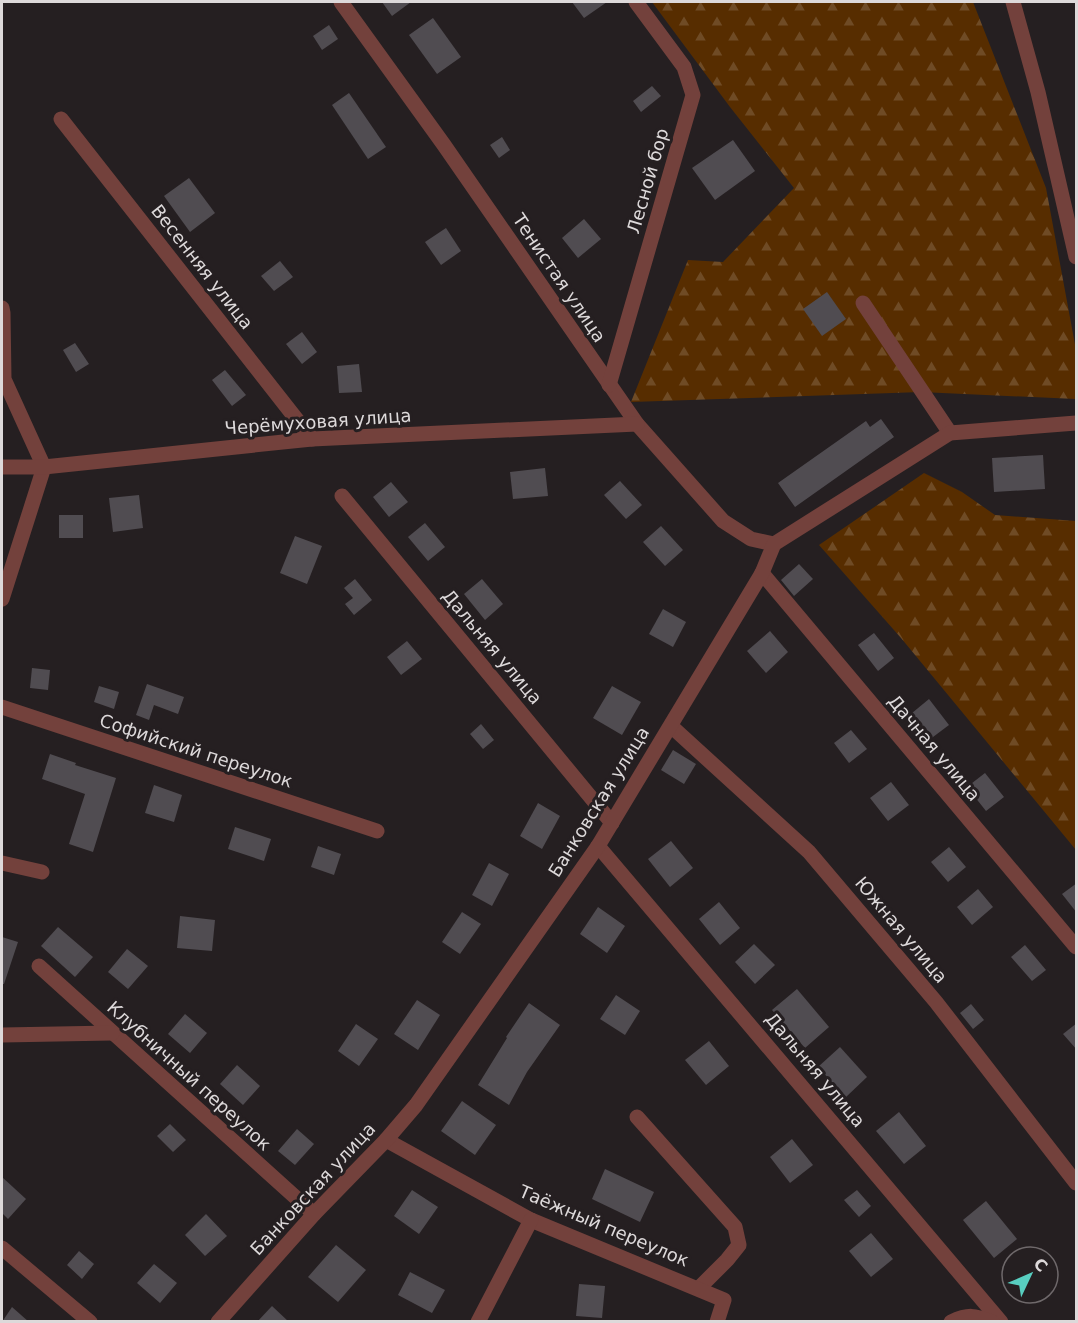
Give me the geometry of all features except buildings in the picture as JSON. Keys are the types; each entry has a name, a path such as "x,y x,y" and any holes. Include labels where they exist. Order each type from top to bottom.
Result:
{"street":[{"name":"Тенистая улица","path":"341,2 444,145 637,424 723,521 751,539 774,544"},
{"name":"Лесной бор","path":"609,385 693,95 684,67 636,2"},
{"path":"1013,2 1038,92 1077,257"},
{"name":"Весенняя улица","path":"61,119 312,439"},
{"path":"863,303 950,433"},
{"path":"2,309 4,379 44,467 2,599"},
{"path":"774,544 950,433 1077,423"},
{"name":"Черёмуховая улица","path":"2,467 44,467 312,439 637,424"},
{"name":"Дальняя улица","path":"342,496 612,823"},
{"name":"Банковская улица","path":"218,1322 314,1214 386,1140 416,1105 598,846 762,573 774,544"},
{"name":"Дачная улица","path":"762,573 1077,947"},
{"name":"Софийский переулок","path":"2,707 377,831"},
{"name":"Южная улица","path":"671,726 809,852 936,1002 1077,1183"},
{"name":"Дальняя улица","path":"598,846 1001,1322"},
{"path":"2,863 42,872"},
{"name":"Клубничный переулок","path":"39,966 314,1214"},
{"path":"2,1035 112,1033"},
{"path":"637,1118 735,1227 739,1245 728,1260 699,1288"},
{"name":"Таёжный переулок","path":"386,1140 531,1220 724,1300 717,1322"},
{"path":"478,1322 531,1220"},
{"path":"2,1248 90,1322"},
{"path":"951,1322 965,1315 981,1317 992,1322"}],"green space":[{"path":"652,2 973,2 1046,188 1076,350 1076,399 921,392 631,402 688,260 723,262 794,188"},
{"path":"924,473 962,492 995,515 1076,521 1076,850 901,638 819,545"}]}
